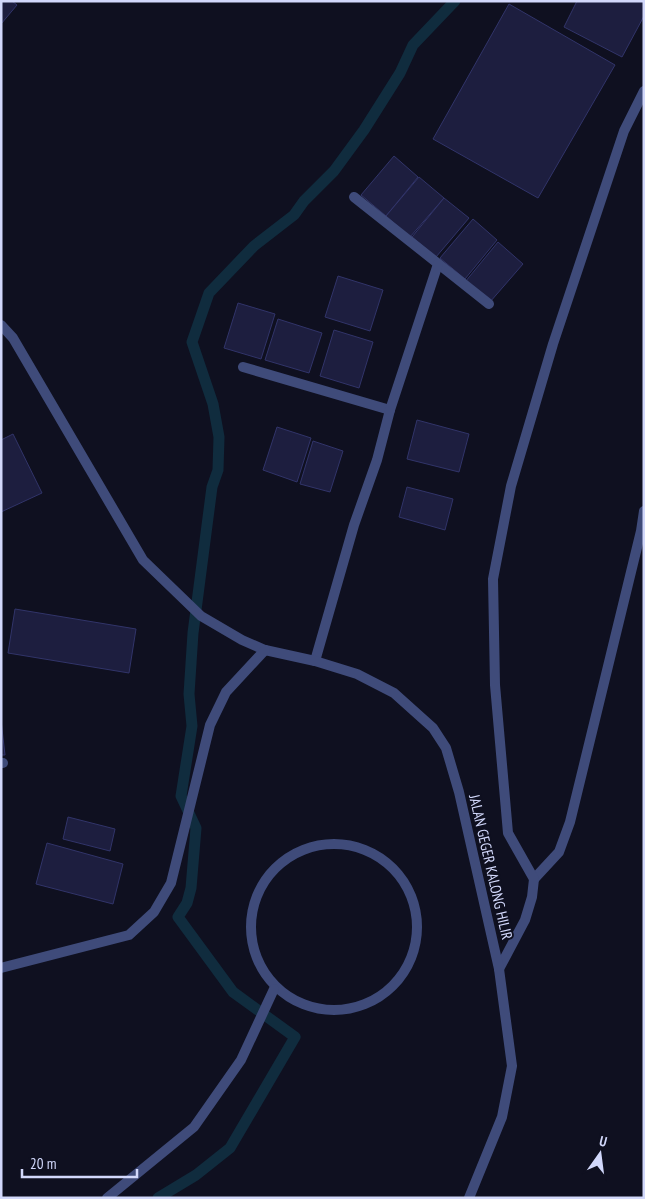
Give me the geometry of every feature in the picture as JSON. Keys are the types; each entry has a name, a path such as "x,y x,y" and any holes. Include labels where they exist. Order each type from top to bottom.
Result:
{"street":[{"path":"534,879 508,833 496,685 493,579 511,486 553,344 624,131 644,91"},
{"path":"354,197 489,304"},
{"path":"315,661 354,525 377,460 390,410 438,264"},
{"name":"JALAN GEGER KALONG HILIR","path":"1,325 13,338 143,560 201,616 242,640 265,650 315,661 357,674 394,693 433,728 446,748 459,792 499,969 512,1066 502,1117 469,1198"},
{"path":"243,367 390,410"},
{"path":"499,969 525,920 532,897 534,879 558,852 570,822 639,540 644,511"},
{"path":"1,968 129,935 154,912 172,883 210,725 226,692 265,650"},
{"path":"319,844 346,844 371,850 392,866 409,887 418,911 418,938 411,963 396,984 374,1000 350,1009 324,1010 298,1002 274,989 261,966 252,941 251,916 259,890 273,869 294,852 319,844"},
{"path":"107,1198 194,1127 240,1060 274,989"}],"building":[{"path":"1,1 12,1 17,5 1,24"},
{"path":"577,1 644,1 644,16 622,57 564,27"},
{"path":"509,4 615,65 538,198 433,139"},
{"path":"394,156 418,177 386,216 361,195"},
{"path":"419,177 444,198 410,237 386,216"},
{"path":"444,198 469,218 436,257 412,237"},
{"path":"473,219 497,240 465,279 440,258"},
{"path":"498,242 523,264 490,302 465,282"},
{"path":"338,276 383,290 370,331 325,317"},
{"path":"238,303 275,314 261,359 224,348"},
{"path":"278,319 322,333 309,373 265,360"},
{"path":"334,330 373,342 359,388 320,376"},
{"path":"417,420 469,434 459,472 407,459"},
{"path":"277,427 311,438 297,482 263,470"},
{"path":"13,434 42,493 1,512 1,440"},
{"path":"313,441 343,451 330,492 300,484"},
{"path":"407,487 453,499 445,530 399,517"},
{"path":"15,609 136,629 129,673 8,653"},
{"path":"1,720 5,755 1,755"},
{"path":"68,817 115,829 110,851 63,839"},
{"path":"47,843 123,864 113,904 36,884"}],"waterway":[{"path":"158,1198 196,1175 230,1148 295,1037 233,992 178,917 187,903 191,888 196,828 181,796 192,726 189,694 193,633 212,487 218,470 219,437 213,404 192,342 209,293 254,246 294,215 304,201 334,171 364,130 400,73 413,45 455,1"}]}
